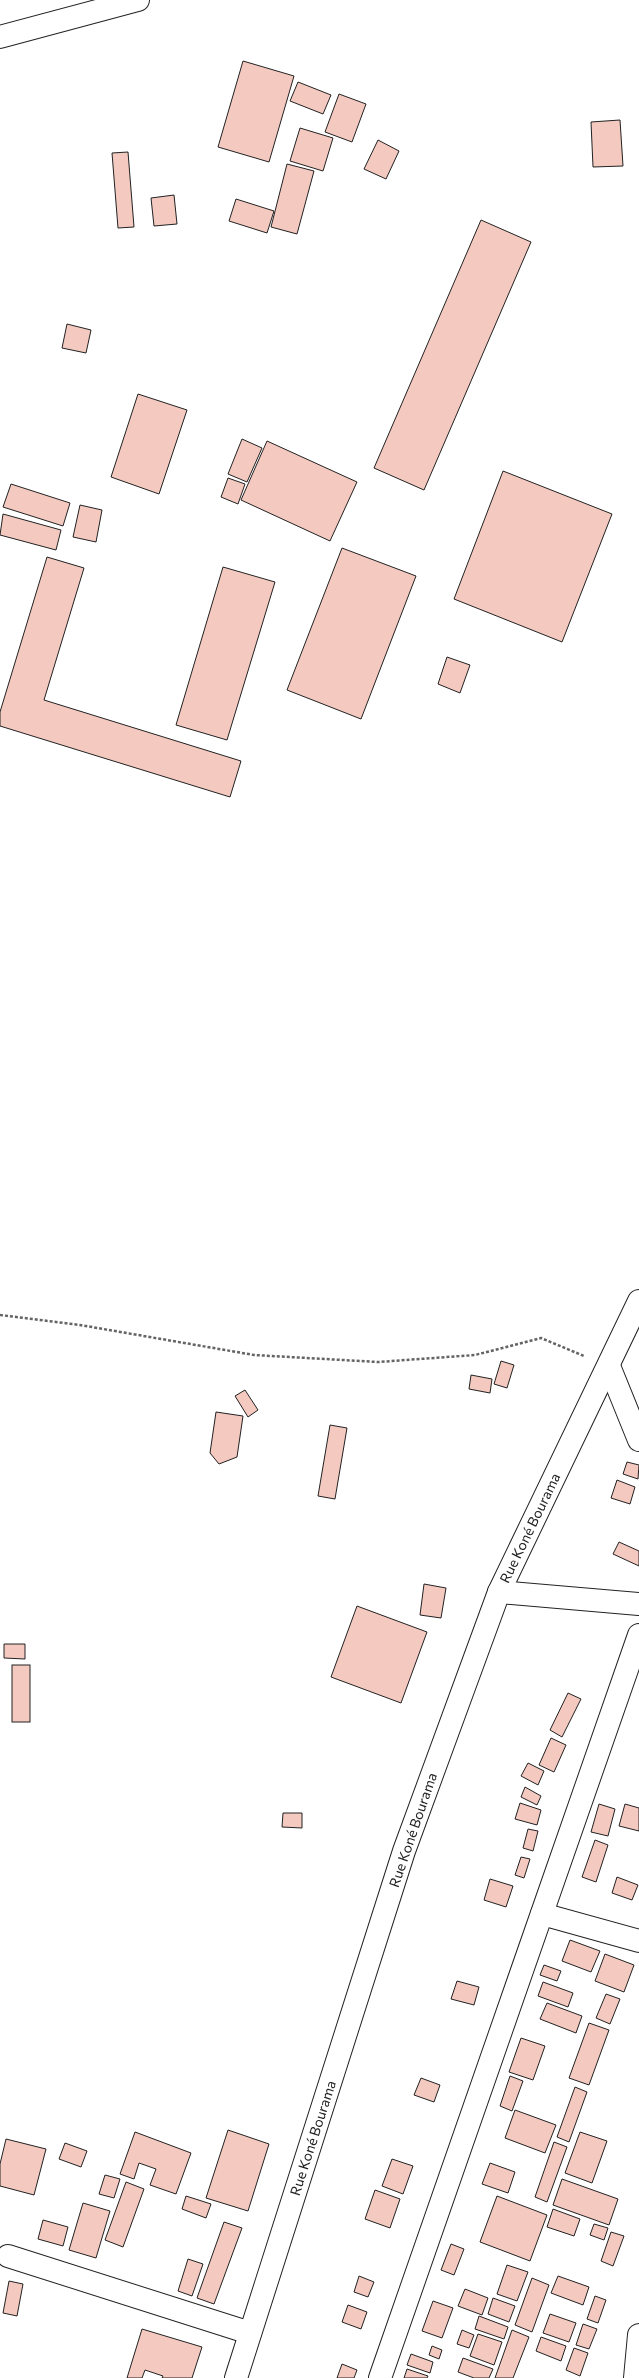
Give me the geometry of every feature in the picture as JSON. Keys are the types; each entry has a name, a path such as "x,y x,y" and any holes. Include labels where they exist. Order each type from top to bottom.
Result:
{"main road":[{"path":"0,37 138,0"},
{"name":"Rue Koné Bourama","path":"236,2378 404,1851 499,1592 639,1301"},
{"path":"609,1366 639,1440"},
{"path":"499,1592 639,1604"},
{"path":"380,2378 639,1635"},
{"path":"542,1914 639,1941"},
{"path":"8,2256 250,2333"},
{"path":"635,2378 639,2335"}],"path":[{"path":"0,1315 80,1325 254,1355 378,1362 475,1356 541,1338 609,1366"}],"building":[{"path":"243,61 294,76 269,162 218,147"},
{"path":"298,82 331,95 323,114 290,101"},
{"path":"339,94 366,104 352,142 325,132"},
{"path":"620,120 623,166 593,167 591,122"},
{"path":"300,128 333,138 323,171 290,161"},
{"path":"378,140 399,151 386,179 364,169"},
{"path":"128,152 134,227 118,228 112,153"},
{"path":"287,164 314,171 297,234 271,227"},
{"path":"174,195 177,224 154,226 151,198"},
{"path":"236,199 274,211 267,233 229,221"},
{"path":"481,220 531,242 424,490 374,468"},
{"path":"67,324 91,330 86,353 62,348"},
{"path":"138,394 187,410 159,494 111,477"},
{"path":"242,439 262,448 247,482 228,474"},
{"path":"267,441 357,482 330,541 241,500"},
{"path":"503,471 612,514 562,642 454,599"},
{"path":"228,478 245,484 238,504 221,497"},
{"path":"11,484 70,503 63,526 3,507"},
{"path":"80,505 102,510 96,542 73,537"},
{"path":"3,514 61,530 56,550 0,535"},
{"path":"342,548 416,576 361,719 287,690"},
{"path":"47,557 84,568 44,700 241,761 230,797 0,726 0,712"},
{"path":"223,567 275,582 227,740 176,725"},
{"path":"447,657 470,665 460,693 438,684"},
{"path":"501,1361 514,1365 507,1388 494,1384"},
{"path":"471,1375 492,1379 490,1393 469,1389"},
{"path":"245,1390 258,1410 248,1417 235,1396"},
{"path":"216,1412 243,1416 237,1457 219,1464 210,1453"},
{"path":"330,1425 347,1428 335,1499 318,1496"},
{"path":"627,1462 639,1465 638,1479 623,1474"},
{"path":"617,1480 635,1487 630,1504 611,1498"},
{"path":"619,1542 639,1551 639,1566 613,1554"},
{"path":"424,1584 446,1588 441,1618 420,1615"},
{"path":"357,1606 427,1632 401,1703 331,1677"},
{"path":"4,1644 25,1644 25,1659 4,1658"},
{"path":"12,1665 30,1665 30,1722 12,1722"},
{"path":"568,1693 581,1699 562,1737 550,1730"},
{"path":"551,1738 566,1745 554,1772 539,1765"},
{"path":"528,1763 544,1771 538,1785 521,1776"},
{"path":"525,1787 541,1796 537,1805 521,1797"},
{"path":"520,1803 541,1810 537,1825 515,1819"},
{"path":"599,1804 615,1809 608,1836 591,1832"},
{"path":"625,1804 639,1808 639,1831 619,1826"},
{"path":"283,1813 302,1813 302,1828 282,1827"},
{"path":"528,1829 538,1831 533,1851 523,1848"},
{"path":"595,1840 608,1845 596,1882 582,1877"},
{"path":"521,1857 530,1859 524,1878 515,1875"},
{"path":"617,1877 638,1885 632,1900 612,1893"},
{"path":"490,1879 513,1886 506,1907 484,1900"},
{"path":"570,1940 600,1951 591,1972 562,1961"},
{"path":"605,1954 634,1965 624,1992 595,1981"},
{"path":"544,1965 561,1971 557,1981 540,1975"},
{"path":"457,1981 479,1987 474,2005 451,1999"},
{"path":"543,1982 573,1993 568,2007 538,1996"},
{"path":"606,1994 620,1999 610,2024 596,2018"},
{"path":"547,2003 582,2016 576,2033 540,2019"},
{"path":"589,2023 609,2030 589,2085 569,2078"},
{"path":"521,2038 545,2046 533,2080 509,2072"},
{"path":"510,2076 523,2081 512,2111 500,2106"},
{"path":"421,2078 440,2085 434,2102 414,2095"},
{"path":"575,2087 587,2092 569,2142 557,2137"},
{"path":"515,2110 556,2125 545,2153 505,2138"},
{"path":"228,2130 269,2144 248,2211 206,2198"},
{"path":"135,2132 191,2153 176,2194 150,2185 156,2169 139,2163 134,2179 120,2174"},
{"path":"580,2132 607,2141 592,2183 565,2173"},
{"path":"6,2139 46,2149 34,2195 0,2186 0,2164"},
{"path":"554,2142 567,2147 547,2202 535,2197"},
{"path":"65,2143 87,2151 81,2167 59,2159"},
{"path":"392,2159 413,2166 403,2194 382,2186"},
{"path":"490,2163 515,2172 508,2193 482,2184"},
{"path":"105,2175 120,2179 114,2198 99,2194"},
{"path":"562,2179 618,2199 609,2225 553,2205"},
{"path":"126,2182 144,2189 123,2247 105,2240"},
{"path":"375,2190 400,2199 390,2228 365,2219"},
{"path":"186,2196 211,2204 206,2218 182,2209"},
{"path":"497,2196 547,2215 530,2261 480,2242"},
{"path":"83,2203 110,2211 96,2258 69,2250"},
{"path":"553,2209 580,2219 574,2236 547,2227"},
{"path":"43,2220 68,2227 63,2246 38,2239"},
{"path":"224,2222 242,2228 214,2304 197,2298"},
{"path":"594,2224 608,2228 604,2240 590,2235"},
{"path":"611,2232 624,2236 613,2266 601,2261"},
{"path":"451,2244 464,2249 454,2275 441,2270"},
{"path":"188,2259 203,2264 192,2296 178,2291"},
{"path":"507,2265 528,2272 517,2301 497,2294"},
{"path":"359,2276 374,2282 368,2297 354,2292"},
{"path":"558,2276 589,2287 583,2305 551,2293"},
{"path":"532,2278 549,2285 532,2332 515,2325"},
{"path":"9,2281 23,2284 17,2316 3,2313"},
{"path":"465,2289 488,2298 482,2315 458,2306"},
{"path":"595,2296 606,2300 598,2323 587,2319"},
{"path":"493,2298 515,2306 509,2322 488,2314"},
{"path":"433,2301 453,2308 442,2338 422,2331"},
{"path":"348,2305 367,2312 361,2329 342,2322"},
{"path":"550,2314 576,2323 569,2342 543,2333"},
{"path":"479,2316 508,2327 504,2339 475,2329"},
{"path":"583,2324 597,2329 589,2349 576,2345"},
{"path":"142,2329 202,2347 192,2378 162,2378 163,2376 145,2370 142,2378 127,2378"},
{"path":"462,2330 474,2335 469,2348 457,2344"},
{"path":"512,2330 529,2337 513,2378 495,2378"},
{"path":"478,2334 502,2342 494,2365 470,2356"},
{"path":"541,2337 566,2346 561,2361 536,2351"},
{"path":"432,2346 442,2350 439,2359 429,2355"},
{"path":"574,2348 588,2353 580,2376 566,2370"},
{"path":"411,2354 433,2362 430,2373 407,2365"},
{"path":"463,2358 493,2369 489,2378 474,2378 458,2372"},
{"path":"342,2364 357,2370 354,2378 337,2378"},
{"path":"407,2369 428,2376 427,2378 404,2378"}]}
